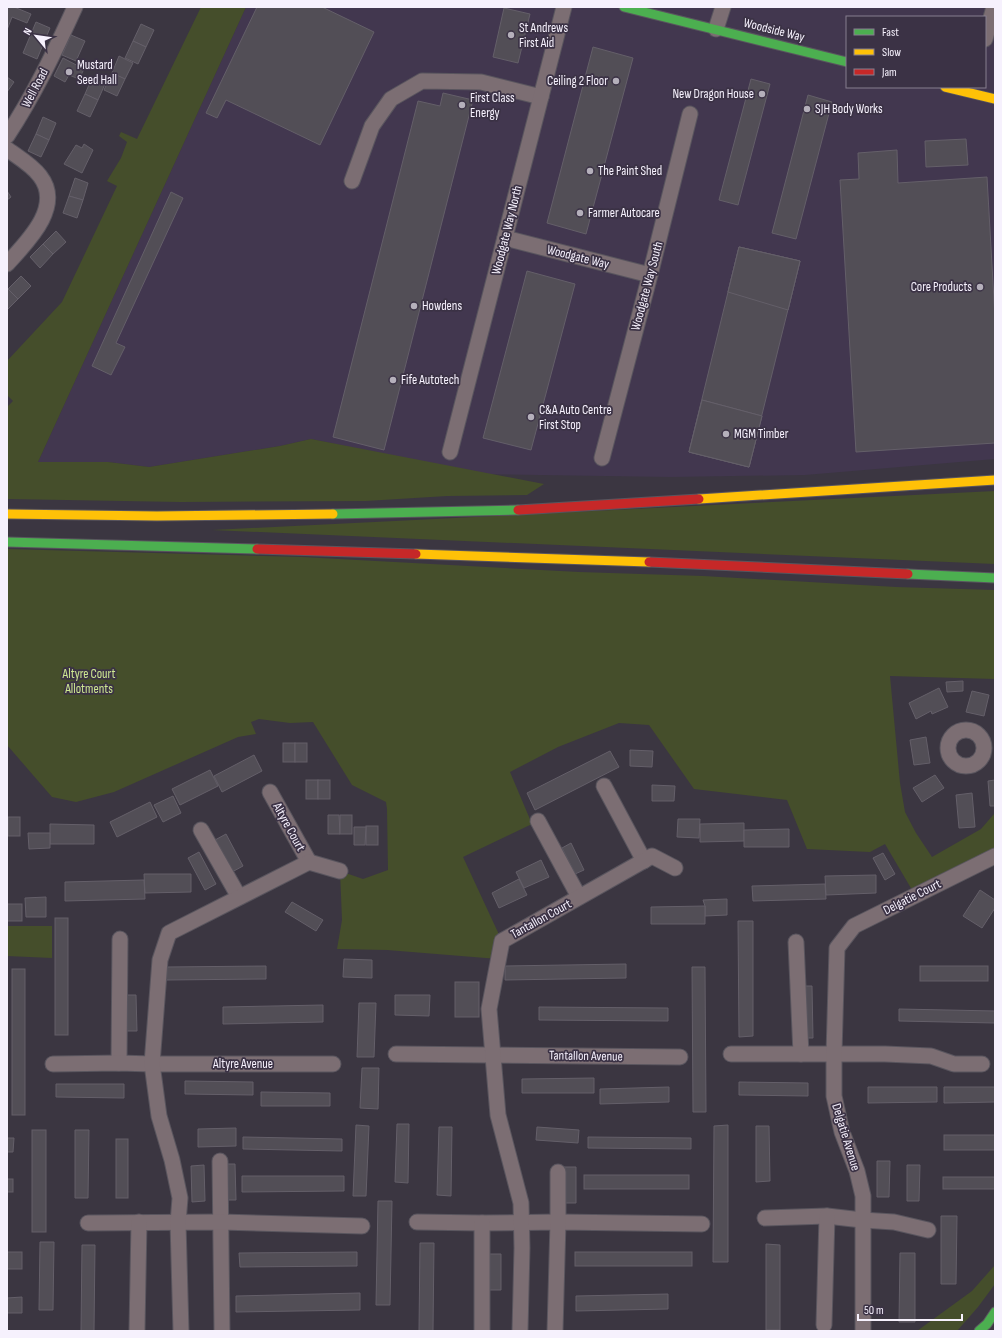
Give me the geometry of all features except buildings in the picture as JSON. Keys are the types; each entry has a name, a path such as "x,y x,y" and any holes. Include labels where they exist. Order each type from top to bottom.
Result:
{"main road":[{"name":"Woodside Way","path":"624,7 846,62"},
{"path":"954,88 971,90 995,99"},
{"path":"7,514 156,516 536,510 995,480"},
{"path":"7,542 530,557 995,578"},
{"path":"979,1331 987,1324 995,1312"}],"street":[{"name":"Woodgate Way North","path":"450,452 564,7"},
{"path":"716,29 723,7"},
{"path":"986,35 994,7"},
{"name":"Well Road","path":"7,136 24,110 73,12"},
{"path":"352,181 372,126 390,99 422,81 481,82 541,97"},
{"name":"Woodgate Way South","path":"602,458 690,114"},
{"path":"7,149 28,164 41,177 47,195 46,210 41,222 7,264"},
{"name":"Woodgate Way","path":"505,238 650,275"},
{"path":"604,786 644,861"},
{"name":"Altyre Court","path":"270,792 309,862 340,872"},
{"name":"Tantallon Court","path":"538,821 580,897"},
{"path":"202,830 239,897"},
{"name":"Tantallon Court","path":"493,1055 489,1009 502,941 652,856 675,868"},
{"name":"Delgatie Court","path":"837,948 854,926 995,856"},
{"name":"Altyre Court","path":"152,1064 160,960 169,933 309,862"},
{"path":"119,1063 120,938"},
{"path":"796,942 802,1054"},
{"name":"Delgatie Avenue","path":"837,948 834,1096 842,1132 857,1171 863,1196 863,1331"},
{"name":"Tantallon Avenue","path":"396,1054 680,1057"},
{"path":"731,1054 885,1054 931,1056 954,1064 982,1064"},
{"path":"493,1055 498,1115 521,1203 520,1331"},
{"name":"Altyre Avenue","path":"52,1064 333,1064"},
{"path":"152,1064 158,1116 172,1160 180,1198 178,1223 181,1331"},
{"path":"220,1161 222,1222 222,1331"},
{"path":"555,1331 558,1172"},
{"path":"824,1325 827,1216"},
{"path":"765,1218 827,1216 894,1222 928,1230"},
{"path":"137,1330 139,1222"},
{"path":"88,1223 222,1222 362,1226"},
{"path":"417,1222 702,1224"},
{"path":"482,1223 482,1331"}],"shaded area":[{"path":"246,7 995,7 995,459 805,475 671,477 482,474 311,439 280,446 149,467 108,462 38,462"}],"green space":[{"path":"201,7 246,7 38,462 108,462 149,467 280,446 311,439 544,484 527,495 447,496 366,501 181,502 7,499 7,407 13,401 7,395 7,361 62,302 117,186 107,181 121,158 127,142 119,136 121,132 137,139"},
{"path":"995,491 995,564 212,530"},
{"name":"Altyre Court Allotments","path":"7,549 302,557 579,572 703,576 896,587 995,590 995,679 890,676 900,783 905,812 916,833 932,857 981,829 994,814 995,854 915,895 885,844 870,852 807,849 787,800 694,789 649,725 619,723 558,747 510,772 532,824 463,857 502,941 498,959 387,950 337,949 342,920 340,871 363,879 388,870 386,802 352,785 313,722 290,723 259,719 251,722 256,734 238,737 114,792 76,802 52,797 7,745"},
{"path":"7,926 52,926 52,958 7,956"},
{"path":"995,1265 995,1284 978,1307 957,1331 917,1331 972,1291"}],"traffic: fast":[{"path":"624,7 846,62"},
{"path":"333,514 518,510"},
{"path":"7,542 257,549"},
{"path":"908,574 995,578"},
{"path":"979,1331 987,1324 995,1312"}],"traffic: slow":[{"path":"949,88 995,99"},
{"path":"699,499 995,480"},
{"path":"7,514 157,516 333,514"},
{"path":"416,554 649,562"}],"traffic: jam":[{"path":"518,510 699,499"},
{"path":"257,549 416,554"},
{"path":"649,562 908,574"}],"place":[{"name":"St Andrews First Aid","path":"511,35"},
{"name":"Mustard Seed Hall","path":"69,72"},
{"name":"Ceiling 2 Floor","path":"616,81"},
{"name":"New Dragon House","path":"762,94"},
{"name":"First Class Energy","path":"462,105"},
{"name":"SJH Body Works","path":"807,109"},
{"name":"The Paint Shed","path":"590,171"},
{"name":"Farmer Autocare","path":"580,213"},
{"name":"Core Products","path":"980,287"},
{"name":"Howdens","path":"414,306"},
{"name":"Fife Autotech","path":"393,380"},
{"name":"C&A Auto Centre First Stop","path":"531,417"},
{"name":"MGM Timber","path":"726,434"}]}
